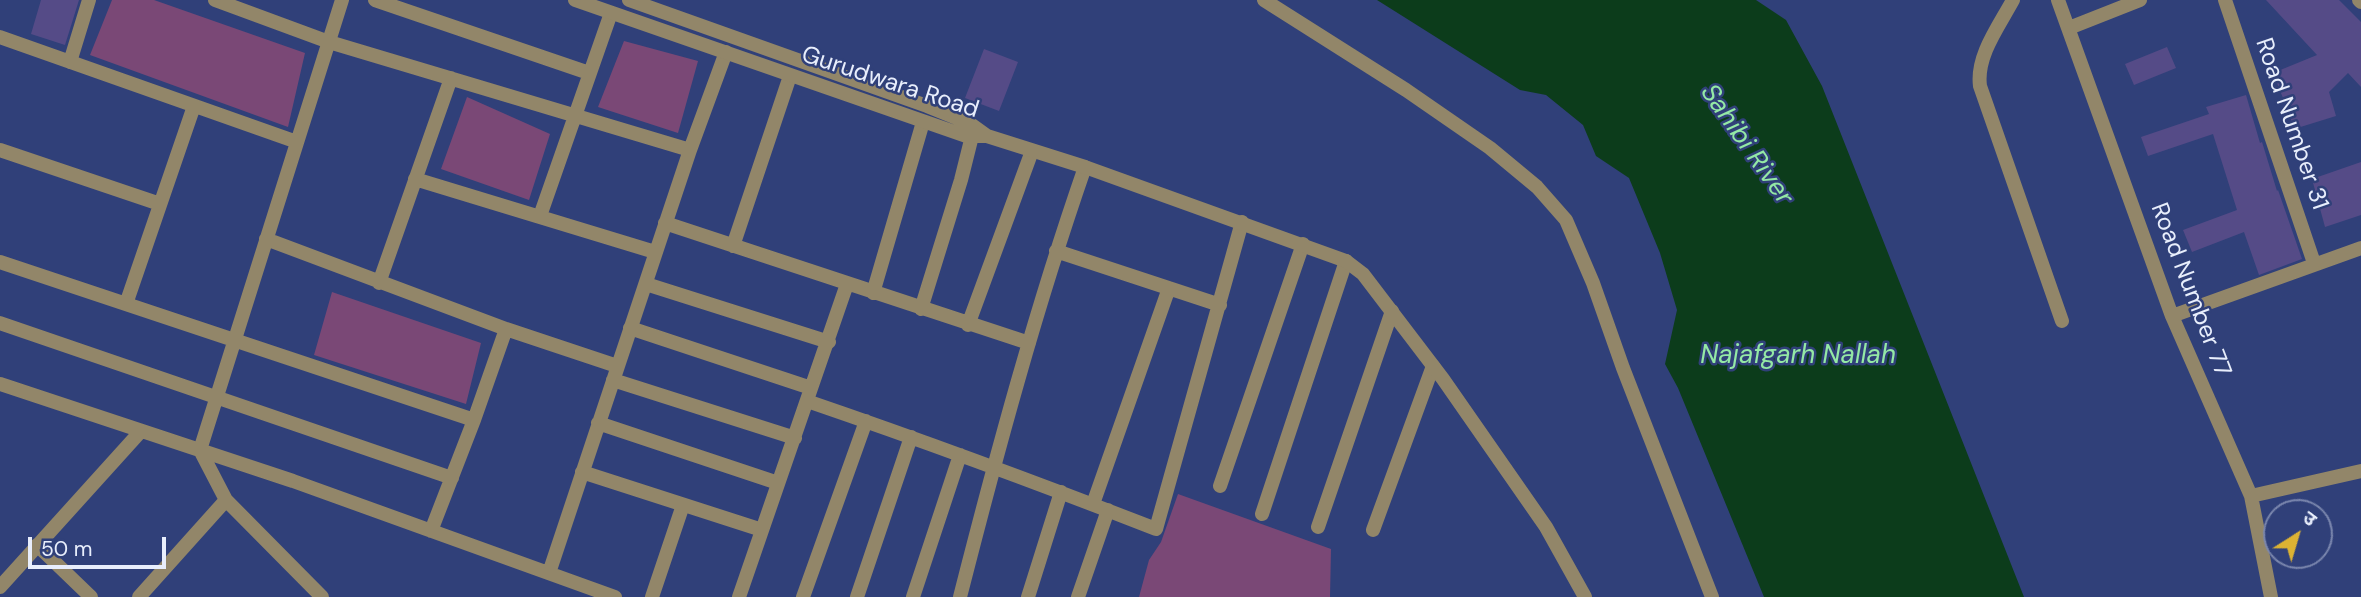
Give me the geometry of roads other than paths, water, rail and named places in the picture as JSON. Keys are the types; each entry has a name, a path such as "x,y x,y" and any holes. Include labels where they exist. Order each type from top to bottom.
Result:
{"street":[{"path":"70,62 89,0"},
{"path":"215,0 329,42 690,150"},
{"path":"322,597 226,500 200,450 342,0"},
{"path":"375,0 589,73"},
{"name":"Gurudwara Road","path":"575,0 923,122 966,136 980,136"},
{"name":"Gurudwara Road","path":"629,0 948,114 969,123 980,136"},
{"path":"1264,0 1406,90 1490,148 1536,187 1566,220 1593,283 1712,597"},
{"path":"2013,0 1983,58 1978,72 1979,79 2062,321"},
{"name":"Road Number 77","path":"2058,0 2172,316 2251,496 2271,597"},
{"path":"2069,28 2140,0"},
{"name":"Road Number 31","path":"2225,0 2314,263"},
{"path":"540,216 611,13"},
{"path":"0,37 297,142"},
{"path":"549,573 655,252 726,52"},
{"path":"733,246 790,76"},
{"path":"379,283 451,78"},
{"path":"127,304 194,106"},
{"path":"873,293 923,122"},
{"path":"921,309 965,169 980,136 1085,167 1346,261 1363,274 1433,366 1546,527 1585,597"},
{"path":"0,150 160,204"},
{"path":"968,325 1032,151"},
{"path":"960,597 1029,343 1056,251 1085,167"},
{"path":"415,179 655,252"},
{"path":"630,328 809,394 866,421 1156,528 1242,222"},
{"path":"665,223 1029,343"},
{"path":"267,239 615,373 795,438"},
{"path":"1220,486 1303,244"},
{"path":"2172,316 2361,248"},
{"path":"1056,251 1220,305"},
{"path":"1262,514 1346,261"},
{"path":"0,262 474,421"},
{"path":"646,284 829,342"},
{"path":"739,597 847,284"},
{"path":"1093,504 1169,288"},
{"path":"1318,527 1392,311"},
{"path":"0,323 452,478"},
{"path":"431,530 474,421 506,329"},
{"path":"1373,530 1433,366"},
{"path":"0,384 431,530 615,597"},
{"path":"803,597 866,421"},
{"path":"598,423 778,483"},
{"path":"0,587 141,430"},
{"path":"857,597 911,437"},
{"path":"913,597 960,454"},
{"path":"2251,496 2361,471"},
{"path":"582,472 762,530"},
{"path":"1028,597 1061,492"},
{"path":"139,597 226,500"},
{"path":"652,597 683,505"},
{"path":"1078,597 1108,510"},
{"path":"37,545 91,597"}],"water":[{"name":"Najafgarh Nallah","path":"1377,0 1756,0 1786,20 1822,86 2024,597 1764,597 1678,388 1665,364 1677,310 1660,253 1629,178 1596,156 1583,125 1546,95 1520,90"}],"water label":[{"name":"Sahibi River","path":"1746,145"}]}
